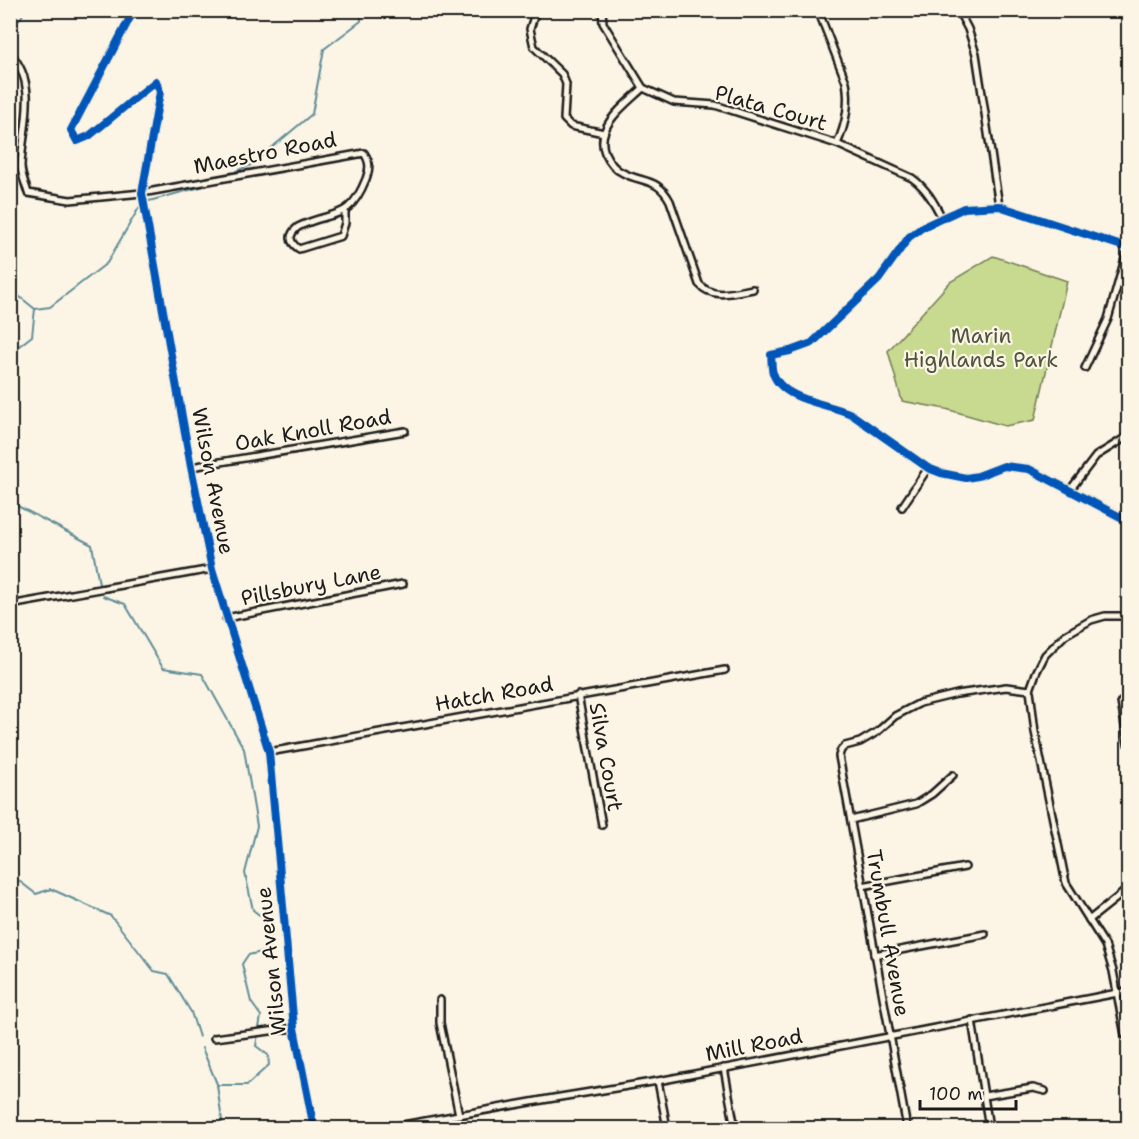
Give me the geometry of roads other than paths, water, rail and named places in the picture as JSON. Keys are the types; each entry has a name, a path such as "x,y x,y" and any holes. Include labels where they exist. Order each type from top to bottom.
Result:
{"street":[{"name":"Wilson Avenue","path":"134,10 70,130 77,141 90,136 156,81 160,92 142,193 191,467 212,569 269,752 294,1028 314,1128"},
{"path":"536,10 530,29 534,47 562,74 566,84 564,120 571,126 604,133"},
{"path":"602,10 603,23 643,88 610,120 604,133 603,147 608,159 615,168 625,174 658,185 666,194 699,284 703,288 714,294 753,289"},
{"path":"818,10 846,82 848,93 843,131 837,144"},
{"path":"958,10 968,29 976,54 999,206"},
{"path":"10,53 22,69 28,90 21,169 28,193 70,200 142,193"},
{"name":"Plata Court","path":"643,88 674,102 715,105 837,144 912,178 921,185 942,218"},
{"name":"Maestro Road","path":"142,193 364,153 369,164 360,194 345,211 298,227 292,232 290,238 293,245 299,249 341,236 345,223 345,211"},
{"path":"1085,368 1108,319 1128,248 999,206 964,208 909,237 879,279 812,343 771,355 773,374 779,384 791,394 850,414 928,468 966,478 1004,466 1029,469 1128,521"},
{"name":"Oak Knoll Road","path":"191,467 405,431"},
{"path":"1070,490 1096,456 1128,436"},
{"path":"902,507 928,468"},
{"path":"10,605 212,569"},
{"name":"Pillsbury Lane","path":"226,618 403,584"},
{"path":"1125,1035 1113,971 1105,945 1066,883 1040,755 1030,690 1045,656 1065,635 1091,620 1105,616 1128,616"},
{"name":"Hatch Road","path":"269,752 725,670"},
{"name":"Trumbull Avenue","path":"907,1128 874,955 840,756 841,750 845,746 869,737 894,716 920,702 1006,687 1030,690"},
{"name":"Silva Court","path":"578,695 602,825"},
{"path":"1121,702 1128,744"},
{"path":"851,820 916,804 932,794 953,775"},
{"path":"862,886 965,867"},
{"path":"1089,920 1128,889"},
{"path":"874,955 985,934"},
{"name":"Mill Road","path":"386,1128 658,1081 1128,991"},
{"path":"440,1000 440,1023 459,1115"},
{"path":"972,1020 989,1128"},
{"path":"214,1038 294,1028"},
{"path":"724,1068 735,1128"},
{"path":"658,1081 667,1128"},
{"path":"984,1096 1033,1088 1045,1091"}],"waterway":[{"path":"10,31 22,16 23,10"},
{"path":"236,171 251,165 312,114 324,49 361,21 361,10"},
{"path":"149,201 208,185"},
{"path":"35,309 50,307 107,263 140,206"},
{"path":"10,289 35,309 32,336 10,353"},
{"path":"10,502 92,545 99,584"},
{"path":"103,596 125,604 163,668 202,674 244,749 257,826 245,873 253,910 272,925 267,951 248,955 242,964 251,1002 261,1016 256,1046 268,1055 269,1065 247,1085 217,1085 223,1128"},
{"path":"10,874 36,894 51,889 111,916 154,971 168,974 191,1012 199,1037"},
{"path":"202,1048 217,1084"},
{"path":"1118,1128 1128,1112"}],"park label":[{"name":"Marin Highlands Park","path":"981,348"}]}
